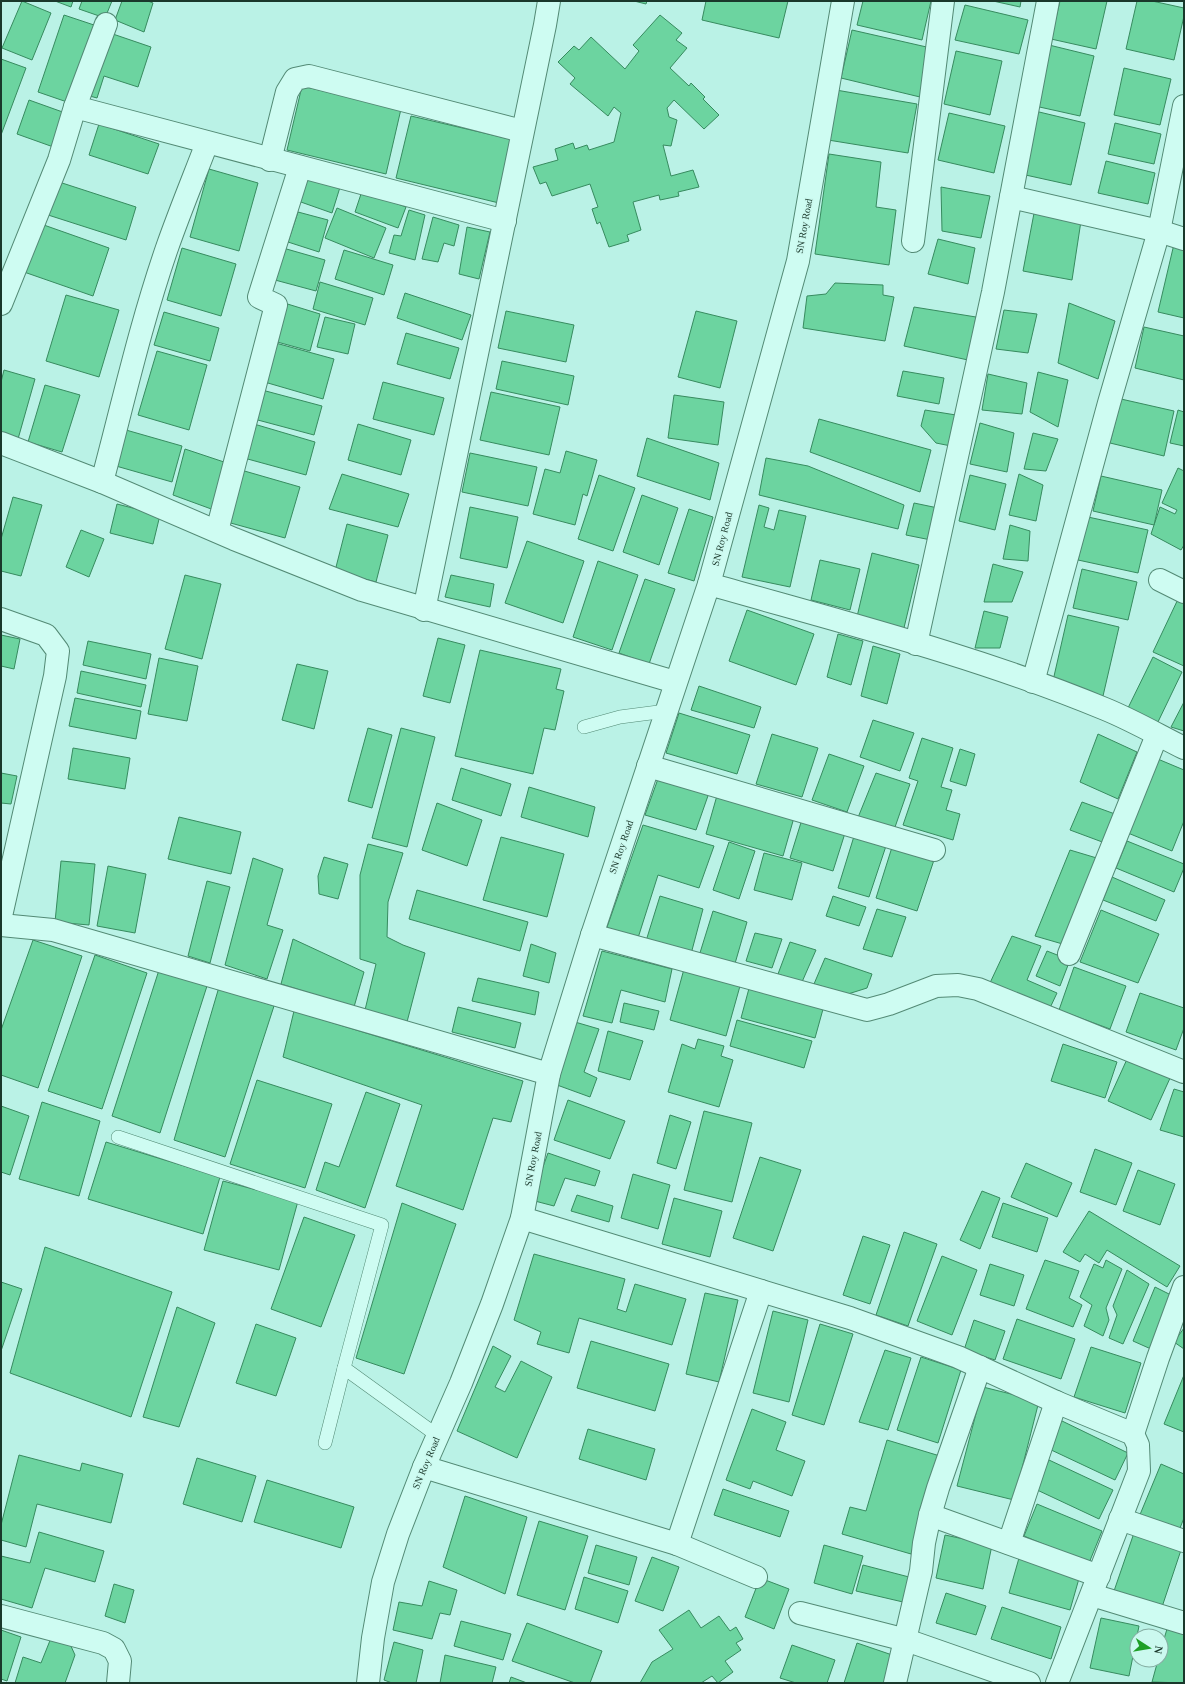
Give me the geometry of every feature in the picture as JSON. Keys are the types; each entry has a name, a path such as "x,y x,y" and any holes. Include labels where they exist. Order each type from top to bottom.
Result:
{"street":[{"path":"424,610 549,1"},
{"name":"SN Roy Road","path":"368,1683 373,1638 382,1582 398,1534 424,1467 461,1384 492,1304 522,1218 549,1074 592,935 675,682 709,584 798,261 843,1"},
{"path":"912,241 943,1"},
{"path":"916,644 981,351 1048,1"},
{"path":"1,304 59,160 75,107 106,24"},
{"path":"270,160 287,92 295,79 309,76 522,131"},
{"path":"1033,682 1109,403 1159,231 1184,106"},
{"path":"75,107 270,160 505,221"},
{"path":"102,482 151,298 168,245 207,143"},
{"path":"217,531 276,305 259,297 300,167"},
{"path":"1011,197 1159,231 1184,239"},
{"path":"1,443 102,482 362,590 424,610 675,682"},
{"path":"1160,580 1184,592"},
{"path":"709,584 916,644 1002,671 1107,710 1184,748"},
{"path":"1,619 46,635 58,652 55,676 1,916"},
{"path":"1070,954 1157,735"},
{"path":"648,766 934,850"},
{"path":"7,924 53,930 549,1074"},
{"path":"592,935 867,1010 889,1004 936,986 958,985 978,989 1184,1072"},
{"path":"522,1218 850,1318 958,1357 1056,1402 1133,1434"},
{"path":"1056,1683 1139,1470 1138,1445 1133,1434 1158,1358 1184,1287"},
{"path":"677,1544 761,1291"},
{"path":"895,1683 921,1571 924,1543 930,1515 980,1367"},
{"path":"1009,1543 1056,1402"},
{"path":"424,1467 677,1544 756,1577"},
{"path":"930,1515 1009,1543 1095,1585 1184,1623"},
{"path":"1120,1519 1184,1541"},
{"path":"800,1613 906,1640 1030,1683"},
{"path":"1,1616 103,1643 114,1650 120,1661 121,1683"}],"lane":[{"path":"584,727 620,717 666,711"},
{"path":"118,1137 382,1225 325,1443"},
{"path":"344,1368 438,1436"}],"building":[{"path":"22,1 51,13 32,60 2,48"},
{"path":"55,1 73,1 71,7"},
{"path":"82,1 112,1 105,18 79,9"},
{"path":"122,1 148,1 153,3 144,32 115,20"},
{"path":"634,1 647,1 646,4"},
{"path":"706,1 788,1 779,38 702,20"},
{"path":"863,1 931,1 922,40 857,25"},
{"path":"993,1 1021,1 1020,7"},
{"path":"1060,1 1107,1 1096,49 1051,39"},
{"path":"1137,1 1152,1 1184,8 1184,16 1174,60 1126,49"},
{"path":"965,5 1028,20 1019,54 955,40"},
{"path":"64,15 97,26 70,103 38,92"},
{"path":"660,15 682,33 676,40 687,48 670,68 689,86 691,83 705,97 703,99 719,115 704,129 674,100 667,108 669,117 677,120 671,146 663,145 671,176 693,170 699,187 678,192 679,196 660,200 659,195 633,202 641,230 627,235 629,241 609,247 600,222 597,224 592,209 598,207 590,184 552,196 546,182 540,184 533,167 558,160 555,149 573,143 575,149 587,145 589,150 614,142 621,113 614,107 608,116 570,84 575,78 558,62 574,46 579,50 591,37 625,69 639,51 633,45"},
{"path":"852,30 931,48 920,97 841,78"},
{"path":"107,32 151,47 138,87 104,76 97,98 86,95"},
{"path":"1049,45 1094,56 1080,116 1035,106"},
{"path":"956,51 1002,61 990,115 944,104"},
{"path":"1,59 26,68 1,135"},
{"path":"1124,68 1171,79 1160,125 1114,115"},
{"path":"302,86 401,109 386,174 287,150"},
{"path":"836,90 917,104 908,153 828,140"},
{"path":"29,100 71,115 59,149 17,134"},
{"path":"1035,111 1085,123 1071,185 1021,174"},
{"path":"949,113 1005,126 994,173 938,160"},
{"path":"411,116 514,140 499,203 396,178"},
{"path":"1115,123 1161,134 1154,164 1108,154"},
{"path":"99,124 159,144 148,174 89,155"},
{"path":"829,154 881,162 876,207 896,210 889,265 815,254"},
{"path":"1106,161 1155,173 1148,204 1098,193"},
{"path":"209,169 258,183 239,251 190,237"},
{"path":"304,174 341,184 332,213 298,201"},
{"path":"56,181 136,207 126,240 45,214"},
{"path":"941,187 990,196 981,238 942,231"},
{"path":"362,191 406,207 398,228 355,212"},
{"path":"337,208 386,228 374,258 325,238"},
{"path":"1035,208 1081,221 1072,280 1023,271"},
{"path":"409,210 425,215 415,260 389,253 394,235 401,236"},
{"path":"298,212 328,220 319,252 288,242"},
{"path":"433,217 459,225 454,246 444,243 438,262 422,259"},
{"path":"41,224 109,248 93,296 24,272"},
{"path":"467,227 490,232 479,279 459,274"},
{"path":"938,239 975,248 968,284 928,274"},
{"path":"1174,244 1184,247 1184,318 1158,312"},
{"path":"182,248 236,264 221,316 167,300"},
{"path":"283,248 325,260 316,291 275,280"},
{"path":"344,250 393,265 384,295 335,279"},
{"path":"320,282 373,298 365,325 313,309"},
{"path":"835,283 883,285 883,295 894,297 885,341 803,328 807,296 826,294"},
{"path":"405,293 471,315 462,340 397,318"},
{"path":"66,295 119,310 99,377 46,361"},
{"path":"281,302 320,314 310,351 270,340"},
{"path":"1069,303 1115,321 1098,379 1058,363"},
{"path":"914,307 976,317 968,360 904,346"},
{"path":"1004,310 1037,314 1028,353 996,349"},
{"path":"506,311 574,325 566,362 498,348"},
{"path":"696,311 737,321 720,388 678,377"},
{"path":"164,312 219,328 210,361 154,345"},
{"path":"325,317 355,324 348,354 317,347"},
{"path":"1144,327 1184,336 1184,380 1135,368"},
{"path":"406,333 459,348 450,379 397,364"},
{"path":"272,342 334,359 323,399 261,381"},
{"path":"157,351 207,365 189,430 138,415"},
{"path":"502,361 574,376 568,405 496,389"},
{"path":"4,370 35,379 18,439 1,434 1,382"},
{"path":"903,371 944,378 939,404 897,396"},
{"path":"1038,372 1068,380 1058,427 1030,412"},
{"path":"988,374 1027,383 1022,414 982,410"},
{"path":"383,382 444,398 434,435 373,419"},
{"path":"45,385 80,395 62,452 28,442"},
{"path":"262,390 322,406 314,435 254,419"},
{"path":"491,392 560,407 549,455 480,440"},
{"path":"674,395 724,402 718,445 668,438"},
{"path":"1121,399 1174,411 1164,456 1110,443"},
{"path":"925,410 956,415 951,446 936,443 921,426"},
{"path":"1178,410 1184,412 1184,446 1170,443"},
{"path":"819,419 931,450 920,492 810,452"},
{"path":"980,423 1014,433 1007,472 970,464"},
{"path":"254,424 315,442 306,475 244,458"},
{"path":"358,424 411,440 401,475 348,460"},
{"path":"126,430 182,446 172,482 116,466"},
{"path":"1033,433 1058,439 1046,471 1024,469"},
{"path":"647,438 719,463 710,500 637,476"},
{"path":"185,449 224,462 214,510 173,495"},
{"path":"566,451 597,460 587,496 583,494 575,525 533,514 545,469 560,473"},
{"path":"470,453 537,467 528,506 462,492"},
{"path":"766,458 808,466 904,505 898,529 759,495"},
{"path":"1178,468 1184,471 1184,545 1181,550 1151,534 1160,507 1175,514 1177,510 1162,503"},
{"path":"241,470 300,487 285,538 227,522"},
{"path":"342,474 409,494 398,527 329,509"},
{"path":"1019,474 1043,485 1036,521 1009,515"},
{"path":"599,475 635,488 613,551 578,539"},
{"path":"970,475 1006,484 995,530 959,521"},
{"path":"1101,476 1162,490 1154,525 1093,511"},
{"path":"642,495 678,508 659,565 623,552"},
{"path":"13,497 42,505 21,576 1,571 1,539"},
{"path":"914,503 938,508 931,540 906,535"},
{"path":"117,504 160,515 153,544 110,533"},
{"path":"759,505 769,508 764,527 774,530 779,510 806,516 790,587 742,577"},
{"path":"470,507 518,517 507,568 460,558"},
{"path":"689,509 713,517 694,581 668,573"},
{"path":"1088,517 1148,530 1138,573 1078,560"},
{"path":"347,524 388,535 376,582 335,571"},
{"path":"1010,525 1030,531 1028,561 1003,559"},
{"path":"81,530 104,539 89,577 66,567"},
{"path":"527,541 584,561 563,623 505,603"},
{"path":"872,553 919,565 903,632 856,621"},
{"path":"820,560 860,569 850,610 811,600"},
{"path":"598,561 638,575 612,650 573,637"},
{"path":"993,564 1023,572 1012,602 984,602"},
{"path":"1082,569 1137,582 1128,620 1073,608"},
{"path":"185,575 221,584 202,659 165,649"},
{"path":"451,575 494,584 490,607 445,597"},
{"path":"645,579 675,589 649,664 619,653"},
{"path":"1179,597 1184,599 1184,666 1153,652"},
{"path":"747,610 814,634 796,685 729,661"},
{"path":"984,611 1008,617 1000,648 975,648"},
{"path":"1068,615 1119,627 1103,696 1052,685"},
{"path":"838,634 863,641 851,685 827,677"},
{"path":"1,635 20,639 14,669 1,666"},
{"path":"438,638 465,645 450,703 423,696"},
{"path":"88,641 151,654 146,679 83,665"},
{"path":"873,646 900,654 887,704 861,696"},
{"path":"480,650 561,669 556,689 564,691 555,730 544,728 533,774 455,756"},
{"path":"1153,657 1182,672 1157,724 1127,710"},
{"path":"159,658 198,666 187,721 148,714"},
{"path":"297,664 328,671 314,729 282,720"},
{"path":"81,671 146,685 141,707 77,693"},
{"path":"699,686 761,707 754,728 691,710"},
{"path":"75,698 141,711 136,739 69,726"},
{"path":"1184,702 1184,731 1171,727"},
{"path":"679,713 750,735 737,774 666,753"},
{"path":"873,720 914,733 900,771 860,757"},
{"path":"368,728 392,735 372,808 348,801"},
{"path":"401,728 435,737 407,847 372,838"},
{"path":"772,734 818,748 802,797 756,784"},
{"path":"1098,734 1137,752 1118,799 1080,782"},
{"path":"922,738 953,748 941,787 952,790 946,810 960,814 953,840 903,825 918,781 909,778"},
{"path":"73,748 130,758 125,789 68,779"},
{"path":"960,749 975,754 966,786 950,781"},
{"path":"829,754 864,766 847,812 812,800"},
{"path":"1153,757 1184,770 1184,821 1172,851 1123,831"},
{"path":"461,768 511,784 501,816 452,800"},
{"path":"1,773 17,776 11,804 1,803"},
{"path":"876,773 910,784 894,830 857,820"},
{"path":"659,776 710,790 696,830 645,815"},
{"path":"529,787 595,807 588,837 521,817"},
{"path":"718,792 795,814 783,856 706,834"},
{"path":"1082,802 1115,814 1105,843 1070,830"},
{"path":"437,803 482,820 467,866 422,850"},
{"path":"803,816 846,830 833,871 790,858"},
{"path":"179,817 241,832 231,874 168,859"},
{"path":"643,825 714,846 699,888 658,875 638,938 606,930"},
{"path":"855,833 887,843 869,897 838,888"},
{"path":"501,837 564,854 547,917 483,900"},
{"path":"1127,841 1184,864 1184,868 1174,892 1116,868"},
{"path":"729,842 755,851 739,899 713,890"},
{"path":"368,844 403,853 388,902 387,937 425,953 407,1022 365,1010 376,964 360,959 360,875"},
{"path":"893,844 935,857 917,911 876,898"},
{"path":"1070,850 1100,859 1066,945 1035,936"},
{"path":"764,853 802,863 792,900 754,890"},
{"path":"324,857 348,864 338,899 319,894 318,876"},
{"path":"253,858 283,869 267,925 283,930 267,979 225,965"},
{"path":"61,861 95,864 89,925 55,922"},
{"path":"108,866 146,874 135,933 97,926"},
{"path":"1112,877 1165,900 1156,921 1103,900"},
{"path":"207,881 230,887 210,963 188,956"},
{"path":"417,890 528,922 520,951 409,919"},
{"path":"660,896 703,909 691,954 646,941"},
{"path":"833,896 866,907 859,926 826,916"},
{"path":"877,909 906,917 892,957 863,949"},
{"path":"1101,910 1159,934 1138,983 1080,962"},
{"path":"713,911 747,922 734,967 699,956"},
{"path":"755,933 782,939 772,968 746,961"},
{"path":"1012,936 1041,946 1027,980 1057,993 1049,1010 989,985"},
{"path":"293,939 364,972 354,1007 281,984"},
{"path":"33,940 82,956 38,1088 1,1075 1,1030"},
{"path":"790,942 816,950 802,982 778,974"},
{"path":"531,944 556,953 549,983 523,976"},
{"path":"602,951 672,969 665,1002 621,990 612,1023 583,1016"},
{"path":"1047,951 1070,960 1060,986 1036,976"},
{"path":"95,955 147,973 102,1109 48,1091"},
{"path":"825,958 872,974 867,988 848,994 814,984"},
{"path":"1074,967 1126,986 1110,1029 1059,1010"},
{"path":"684,969 740,986 726,1036 670,1020"},
{"path":"159,970 207,986 160,1133 112,1116"},
{"path":"478,978 539,992 535,1015 472,1001"},
{"path":"751,981 825,1002 815,1038 741,1018"},
{"path":"219,987 274,1006 225,1157 174,1140"},
{"path":"1140,993 1184,1008 1184,1028 1176,1050 1126,1032"},
{"path":"624,1003 659,1011 654,1030 620,1022"},
{"path":"458,1007 521,1023 515,1048 452,1032"},
{"path":"294,1011 523,1081 511,1122 493,1118 463,1210 396,1186 422,1105 283,1057"},
{"path":"737,1020 812,1041 804,1068 730,1046"},
{"path":"575,1022 599,1029 584,1072 597,1078 590,1097 557,1085"},
{"path":"608,1031 643,1041 630,1080 598,1071"},
{"path":"698,1039 724,1046 721,1056 733,1060 719,1107 668,1092 682,1044 695,1049"},
{"path":"1063,1044 1117,1062 1105,1098 1051,1081"},
{"path":"1128,1057 1171,1076 1151,1120 1108,1101"},
{"path":"257,1080 332,1104 305,1188 230,1164"},
{"path":"1174,1089 1184,1092 1184,1137 1160,1130"},
{"path":"366,1092 400,1104 365,1208 316,1190 325,1162 339,1167"},
{"path":"568,1100 625,1121 610,1159 554,1140"},
{"path":"42,1102 100,1121 79,1196 19,1179"},
{"path":"1,1106 29,1116 10,1175 1,1172"},
{"path":"704,1111 752,1123 732,1202 684,1190"},
{"path":"670,1115 691,1122 676,1169 657,1163"},
{"path":"106,1142 220,1177 203,1234 88,1199"},
{"path":"1095,1149 1132,1163 1116,1205 1080,1192"},
{"path":"548,1153 600,1171 595,1186 565,1178 554,1206 531,1200"},
{"path":"760,1157 801,1170 773,1251 733,1238"},
{"path":"1026,1163 1072,1183 1057,1217 1011,1197"},
{"path":"1138,1170 1175,1184 1160,1225 1123,1211"},
{"path":"633,1174 670,1185 658,1229 621,1218"},
{"path":"223,1181 298,1201 279,1270 204,1250"},
{"path":"982,1191 1000,1198 980,1249 960,1240"},
{"path":"577,1195 613,1206 609,1222 571,1211"},
{"path":"674,1198 722,1211 710,1257 662,1244"},
{"path":"402,1203 456,1224 404,1374 356,1358"},
{"path":"1003,1203 1048,1218 1037,1252 992,1237"},
{"path":"1089,1211 1180,1266 1167,1287 1107,1250 1099,1263 1085,1254 1080,1262 1063,1252"},
{"path":"304,1217 355,1235 321,1327 271,1309"},
{"path":"904,1232 937,1244 908,1326 876,1315"},
{"path":"863,1236 890,1245 870,1304 843,1295"},
{"path":"45,1247 172,1292 131,1417 10,1373"},
{"path":"534,1254 625,1279 617,1309 626,1312 635,1284 686,1299 672,1345 579,1318 569,1353 537,1344 541,1332 514,1320"},
{"path":"942,1256 977,1270 952,1335 917,1321"},
{"path":"1045,1260 1079,1271 1069,1298 1082,1305 1073,1327 1026,1309"},
{"path":"1106,1260 1122,1269 1106,1308 1109,1320 1103,1336 1084,1326 1092,1305 1080,1297 1094,1264 1103,1268"},
{"path":"990,1264 1024,1275 1014,1306 980,1295"},
{"path":"1127,1270 1149,1284 1123,1344 1109,1338 1117,1315 1113,1306"},
{"path":"1,1282 22,1289 1,1351"},
{"path":"1155,1287 1173,1296 1151,1349 1133,1341"},
{"path":"705,1293 738,1300 719,1382 686,1374"},
{"path":"177,1307 215,1323 179,1427 143,1417"},
{"path":"773,1311 808,1320 789,1402 753,1393"},
{"path":"1017,1319 1075,1339 1061,1379 1003,1359"},
{"path":"974,1320 1005,1331 995,1360 964,1350"},
{"path":"256,1324 296,1338 276,1396 236,1383"},
{"path":"820,1324 853,1334 824,1425 792,1415"},
{"path":"1184,1328 1184,1349 1174,1342"},
{"path":"591,1341 669,1364 655,1411 577,1388"},
{"path":"493,1346 511,1356 495,1387 505,1392 521,1361 552,1377 517,1458 457,1431"},
{"path":"1091,1347 1141,1363 1125,1413 1074,1397"},
{"path":"885,1350 911,1358 888,1430 859,1422"},
{"path":"921,1357 961,1370 938,1443 897,1430"},
{"path":"1184,1375 1184,1432 1164,1424"},
{"path":"983,1387 1039,1401 1014,1500 957,1486"},
{"path":"752,1409 786,1422 776,1450 805,1461 792,1496 753,1481 750,1489 726,1480"},
{"path":"1060,1420 1128,1453 1115,1480 1047,1448"},
{"path":"588,1429 655,1449 646,1480 579,1459"},
{"path":"887,1440 940,1456 911,1554 842,1534 850,1507 866,1511"},
{"path":"19,1455 80,1471 82,1463 123,1474 111,1523 37,1504 26,1547 1,1540 1,1525"},
{"path":"197,1458 256,1476 242,1522 183,1504"},
{"path":"1049,1460 1113,1490 1099,1519 1035,1489"},
{"path":"1161,1464 1184,1474 1184,1518 1178,1533 1139,1517"},
{"path":"267,1480 354,1507 341,1548 254,1522"},
{"path":"723,1489 789,1511 780,1537 714,1515"},
{"path":"465,1496 527,1517 505,1594 443,1567"},
{"path":"1037,1504 1102,1531 1089,1563 1024,1536"},
{"path":"539,1521 588,1536 565,1610 517,1595"},
{"path":"1135,1530 1182,1547 1162,1607 1114,1591"},
{"path":"39,1532 104,1551 95,1582 45,1568 32,1608 1,1599 1,1556 30,1563"},
{"path":"945,1535 992,1545 983,1589 936,1578"},
{"path":"596,1545 637,1557 629,1585 588,1573"},
{"path":"824,1545 863,1556 852,1594 814,1583"},
{"path":"652,1557 679,1567 663,1611 635,1601"},
{"path":"1019,1558 1080,1575 1070,1610 1009,1593"},
{"path":"863,1565 909,1577 903,1602 856,1591"},
{"path":"584,1577 628,1591 618,1623 575,1609"},
{"path":"760,1578 789,1589 774,1629 745,1617"},
{"path":"429,1581 457,1590 450,1615 440,1613 432,1639 393,1630 399,1602 422,1606"},
{"path":"114,1584 134,1590 125,1623 105,1616"},
{"path":"946,1593 986,1606 976,1635 936,1623"},
{"path":"1002,1607 1061,1627 1051,1659 991,1639"},
{"path":"689,1610 701,1628 719,1616 730,1631 736,1627 743,1639 736,1643 741,1650 725,1661 733,1672 718,1683 712,1676 701,1683 640,1683 652,1662 673,1649 659,1630"},
{"path":"1101,1618 1139,1626 1139,1628 1129,1628 1129,1668 1131,1668 1129,1676 1090,1668"},
{"path":"461,1621 511,1634 503,1660 454,1646"},
{"path":"527,1623 602,1651 590,1683 575,1683 512,1661"},
{"path":"1169,1629 1184,1633 1184,1683 1152,1682 1156,1668 1169,1668"},
{"path":"1,1630 21,1637 7,1681 1,1679"},
{"path":"51,1638 70,1644 75,1655 65,1683 15,1683 23,1657 41,1663"},
{"path":"394,1642 423,1650 416,1683 392,1683 384,1680"},
{"path":"857,1643 901,1658 892,1683 844,1683"},
{"path":"792,1645 835,1660 827,1683 796,1683 780,1678"},
{"path":"445,1655 496,1667 492,1683 440,1683"},
{"path":"511,1677 527,1683 509,1683"}]}
